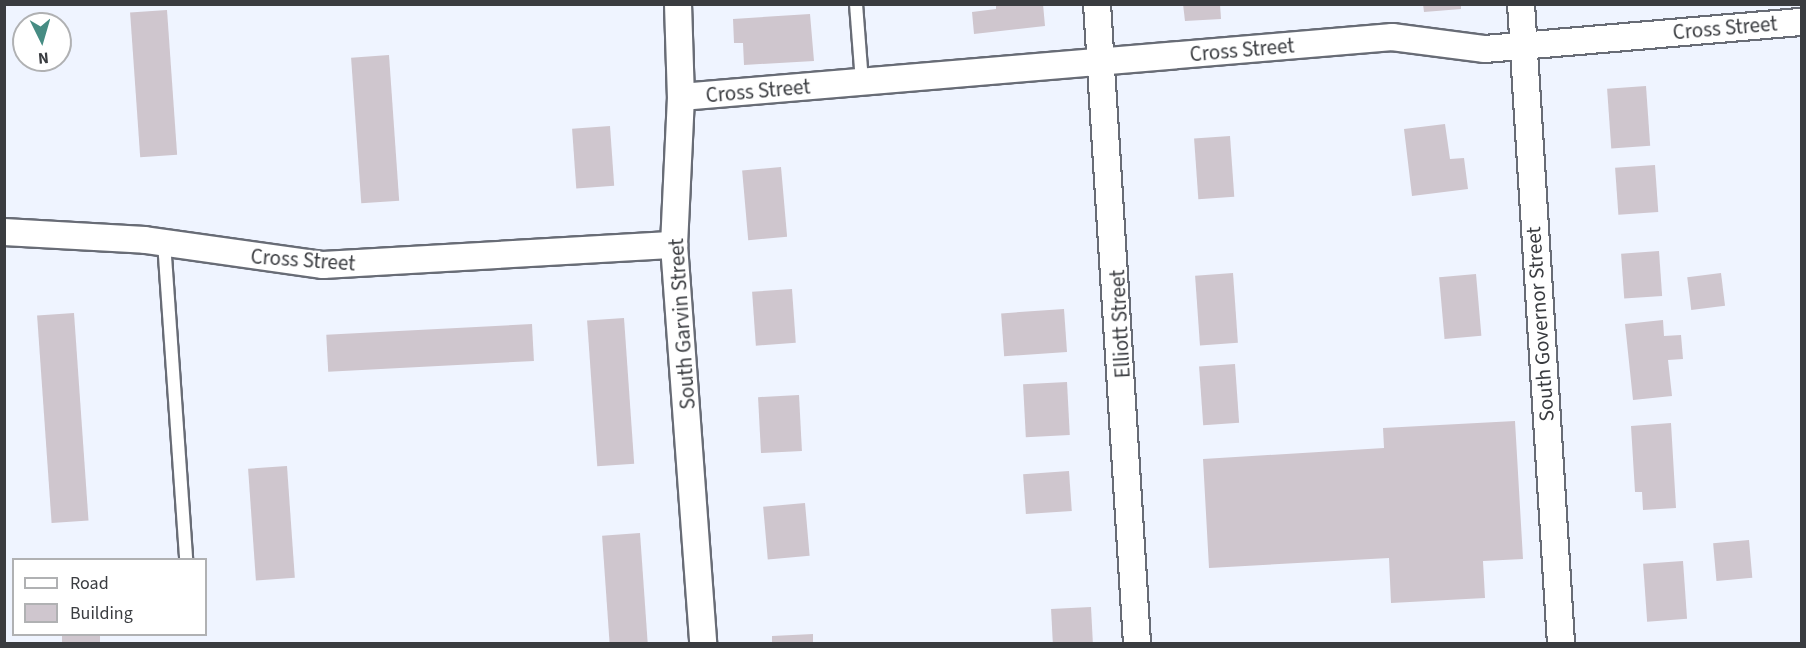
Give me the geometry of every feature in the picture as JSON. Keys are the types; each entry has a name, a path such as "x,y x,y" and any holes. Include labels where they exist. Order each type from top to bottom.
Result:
{"street":[{"name":"South Garvin Street","path":"678,4 681,97 674,245 703,644"},
{"name":"Elliott Street","path":"1097,4 1137,644"},
{"name":"South Governor Street","path":"1521,4 1561,644"},
{"name":"Cross Street","path":"681,97 1392,36 1485,49 1802,22"},
{"name":"Cross Street","path":"4,232 164,242 323,265 674,245"}],"lane":[{"path":"856,4 862,82"},
{"path":"164,242 186,558"}],"building":[{"path":"996,4 1043,4 1045,26 974,34 972,12 996,9"},
{"path":"1183,4 1220,4 1221,19 1185,21"},
{"path":"1423,4 1461,4 1461,9 1424,12"},
{"path":"167,10 177,155 140,157 130,13"},
{"path":"810,14 814,61 744,65 743,43 734,43 733,19"},
{"path":"389,55 399,201 361,203 351,58"},
{"path":"1646,86 1650,146 1611,149 1607,89"},
{"path":"1445,124 1450,159 1464,158 1468,189 1412,196 1404,129"},
{"path":"610,126 614,186 576,189 572,129"},
{"path":"1230,136 1234,197 1198,199 1194,139"},
{"path":"1655,165 1658,212 1618,215 1615,168"},
{"path":"781,167 787,237 748,240 742,170"},
{"path":"1659,251 1662,296 1624,299 1621,254"},
{"path":"1233,273 1238,343 1200,345 1195,276"},
{"path":"1721,273 1725,306 1691,310 1687,277"},
{"path":"1476,274 1481,336 1445,339 1439,277"},
{"path":"792,289 796,343 756,346 752,292"},
{"path":"1064,309 1067,352 1004,356 1001,313"},
{"path":"74,313 89,520 52,523 37,316"},
{"path":"624,318 634,464 597,466 587,321"},
{"path":"1663,320 1664,336 1681,335 1683,359 1668,360 1672,396 1633,400 1625,324"},
{"path":"532,324 534,361 328,372 326,335"},
{"path":"1235,364 1239,423 1203,425 1199,367"},
{"path":"1067,382 1070,435 1026,437 1023,384"},
{"path":"799,395 802,451 761,453 758,397"},
{"path":"1515,421 1523,559 1483,561 1485,598 1391,603 1389,558 1209,568 1203,459 1384,448 1383,428"},
{"path":"1671,423 1676,508 1643,510 1642,492 1635,492 1631,426"},
{"path":"287,466 295,578 256,580 248,469"},
{"path":"1069,471 1072,511 1026,514 1023,474"},
{"path":"805,503 810,556 768,559 763,507"},
{"path":"640,533 648,644 610,644 602,536"},
{"path":"1749,540 1752,578 1716,581 1713,543"},
{"path":"1683,561 1687,619 1647,622 1643,564"},
{"path":"1091,607 1093,644 1053,644 1051,609"},
{"path":"813,634 813,644 772,644 772,636"},
{"path":"62,636 100,636 100,644 62,644"}]}
